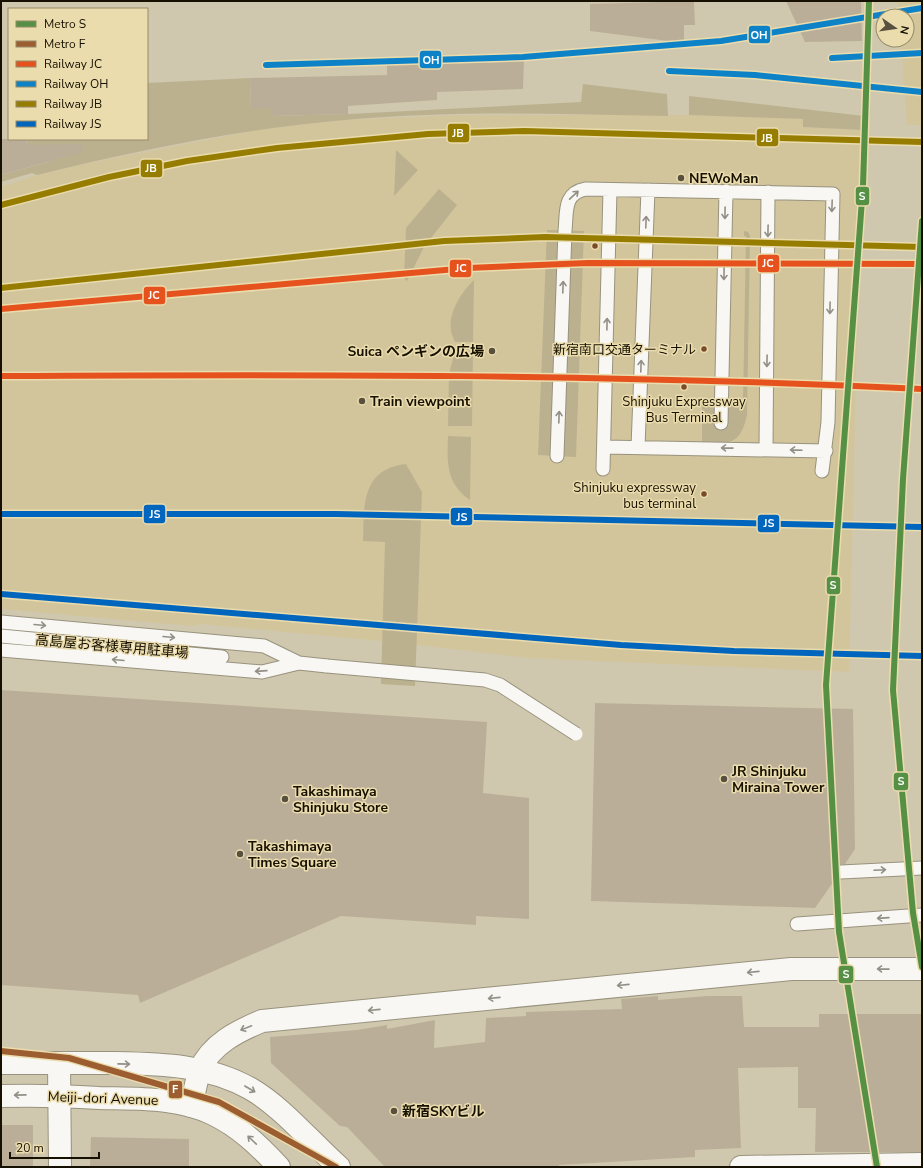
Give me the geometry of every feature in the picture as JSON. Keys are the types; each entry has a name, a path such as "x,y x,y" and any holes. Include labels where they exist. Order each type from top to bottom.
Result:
{"street":[{"path":"191,1106 200,1069 216,1047 236,1032 262,1021 791,969 922,969"},
{"path":"1,1063 168,1064 200,1069 226,1077 251,1089 274,1106 339,1167"},
{"path":"59,1063 60,1167"},
{"name":"Meiji-dori Avenue","path":"1,1096 60,1096 158,1100 191,1106 212,1113 231,1123 247,1135 279,1167"},
{"path":"741,1167 922,1164"}],"lane":[{"path":"557,456 568,201 571,196 578,190 726,191 833,194 828,422 826,451 822,471"},
{"path":"603,469 610,190"},
{"path":"638,447 648,190"},
{"path":"721,423 726,191"},
{"path":"766,449 768,192"},
{"path":"604,447 826,451"},
{"path":"1,622 264,646 299,663"},
{"name":"高島屋お客様専用駐車場","path":"1,636 222,657"},
{"path":"1,650 262,672 299,663 485,680 500,685 576,734"},
{"path":"841,872 922,868"},
{"path":"797,924 922,915"}],"shaded area":[{"path":"898,1 922,1 922,125 907,125 902,48 915,48 915,8 898,8"},
{"path":"250,78 251,108 271,108 271,116 348,114 581,102 583,84 667,94 668,116 466,114 345,120 228,135 151,149 37,175 32,173 1,182 1,175 48,162 42,145 27,145 26,140 148,140 148,83"},
{"path":"689,96 864,116 862,130 803,127 803,119 689,115"},
{"path":"460,115 689,115 762,117 803,119 803,127 862,130 849,672 529,658 382,641 201,624 192,626 1,609 1,187 37,175 84,164 267,128 344,120"},
{"path":"396,150 418,170 394,196"},
{"path":"439,189 457,205 424,247 407,281 404,278 406,228"},
{"path":"547,230 584,231 576,457 538,455"},
{"path":"744,231 748,232 750,236 747,415 741,432 732,441 702,443 702,402 743,402 746,236 744,236"},
{"path":"474,280 473,342 455,342 451,332 451,323 454,310 465,290"},
{"path":"455,351 473,352 472,426 448,426 449,374"},
{"path":"448,436 471,437 470,500 456,487 452,479 448,464"},
{"path":"406,464 422,492 415,686 381,684 385,542 363,541 365,503 368,491 373,481 380,473 391,467"}],"building":[{"path":"694,1 695,25 684,25 684,43 590,31 590,4"},
{"path":"786,1 861,1 862,41 805,42"},
{"path":"524,59 523,89 437,92 437,100 348,106 348,114 271,116 271,108 251,109 250,78 387,75 387,65"},
{"path":"1,139 26,140 27,145 82,144 83,152 1,175"},
{"name":"Takashimaya Times Square","path":"1,690 487,722 483,793 529,798 529,919 476,916 476,925 341,916 140,1003 138,995 1,985"},
{"name":"JR Shinjuku Miraina Tower","path":"595,703 853,709 855,849 845,864 837,865 834,868 833,873 836,878 815,908 591,901"},
{"path":"658,996 658,1000 707,996 742,996 744,1027 819,1027 819,1014 922,1014 922,1152 815,1152 816,1108 798,1108 798,1067 738,1068 741,1148 695,1150 695,1157 559,1165 559,1167 385,1167 347,1127 340,1126 271,1063 270,1037 357,1030 387,1025 387,1029 435,1020 434,1048 485,1042 486,1018 526,1016 526,1012 622,1009 621,999"},
{"path":"1,1125 33,1125 33,1167 1,1167"},
{"path":"91,1137 189,1139 189,1167 90,1167"}],"metro line":[{"name":"S","path":"869,1 863,186 826,685 839,932 877,1167"},
{"name":"S","path":"922,221 903,479 893,690 913,913 922,967"},
{"name":"F","path":"1,1051 69,1058 219,1102 336,1167"}],"rail line":[{"name":"OH","path":"266,65 523,57 721,41 922,8"},
{"name":"OH","path":"832,58 922,53"},
{"name":"OH","path":"669,71 755,75 922,92"},
{"name":"JB","path":"1,205 109,177 187,161 277,148 428,134 524,131 922,142"},
{"name":"JB","path":"1,288 444,241 545,237 922,247"},
{"name":"JC","path":"1,309 468,268 588,263 922,264"},
{"name":"JC","path":"1,376 462,376 692,380 922,389"},
{"name":"JS","path":"1,514 336,514 922,527"},
{"name":"JS","path":"1,594 621,645 734,651 922,656"}],"place":[{"name":"NEWoMan","path":"681,178"},
{"name":"新宿南口交通ターミナル","path":"704,349"},
{"name":"Suica ペンギンの広場","path":"492,351"},
{"name":"Shinjuku Expressway Bus Terminal","path":"684,387"},
{"name":"Train viewpoint","path":"362,401"},
{"name":"Shinjuku expressway bus terminal","path":"704,494"},
{"name":"JR Shinjuku Miraina Tower","path":"724,779"},
{"name":"Takashimaya Shinjuku Store","path":"285,799"},
{"name":"Takashimaya Times Square","path":"240,854"},
{"name":"新宿SKYビル","path":"394,1111"}]}
